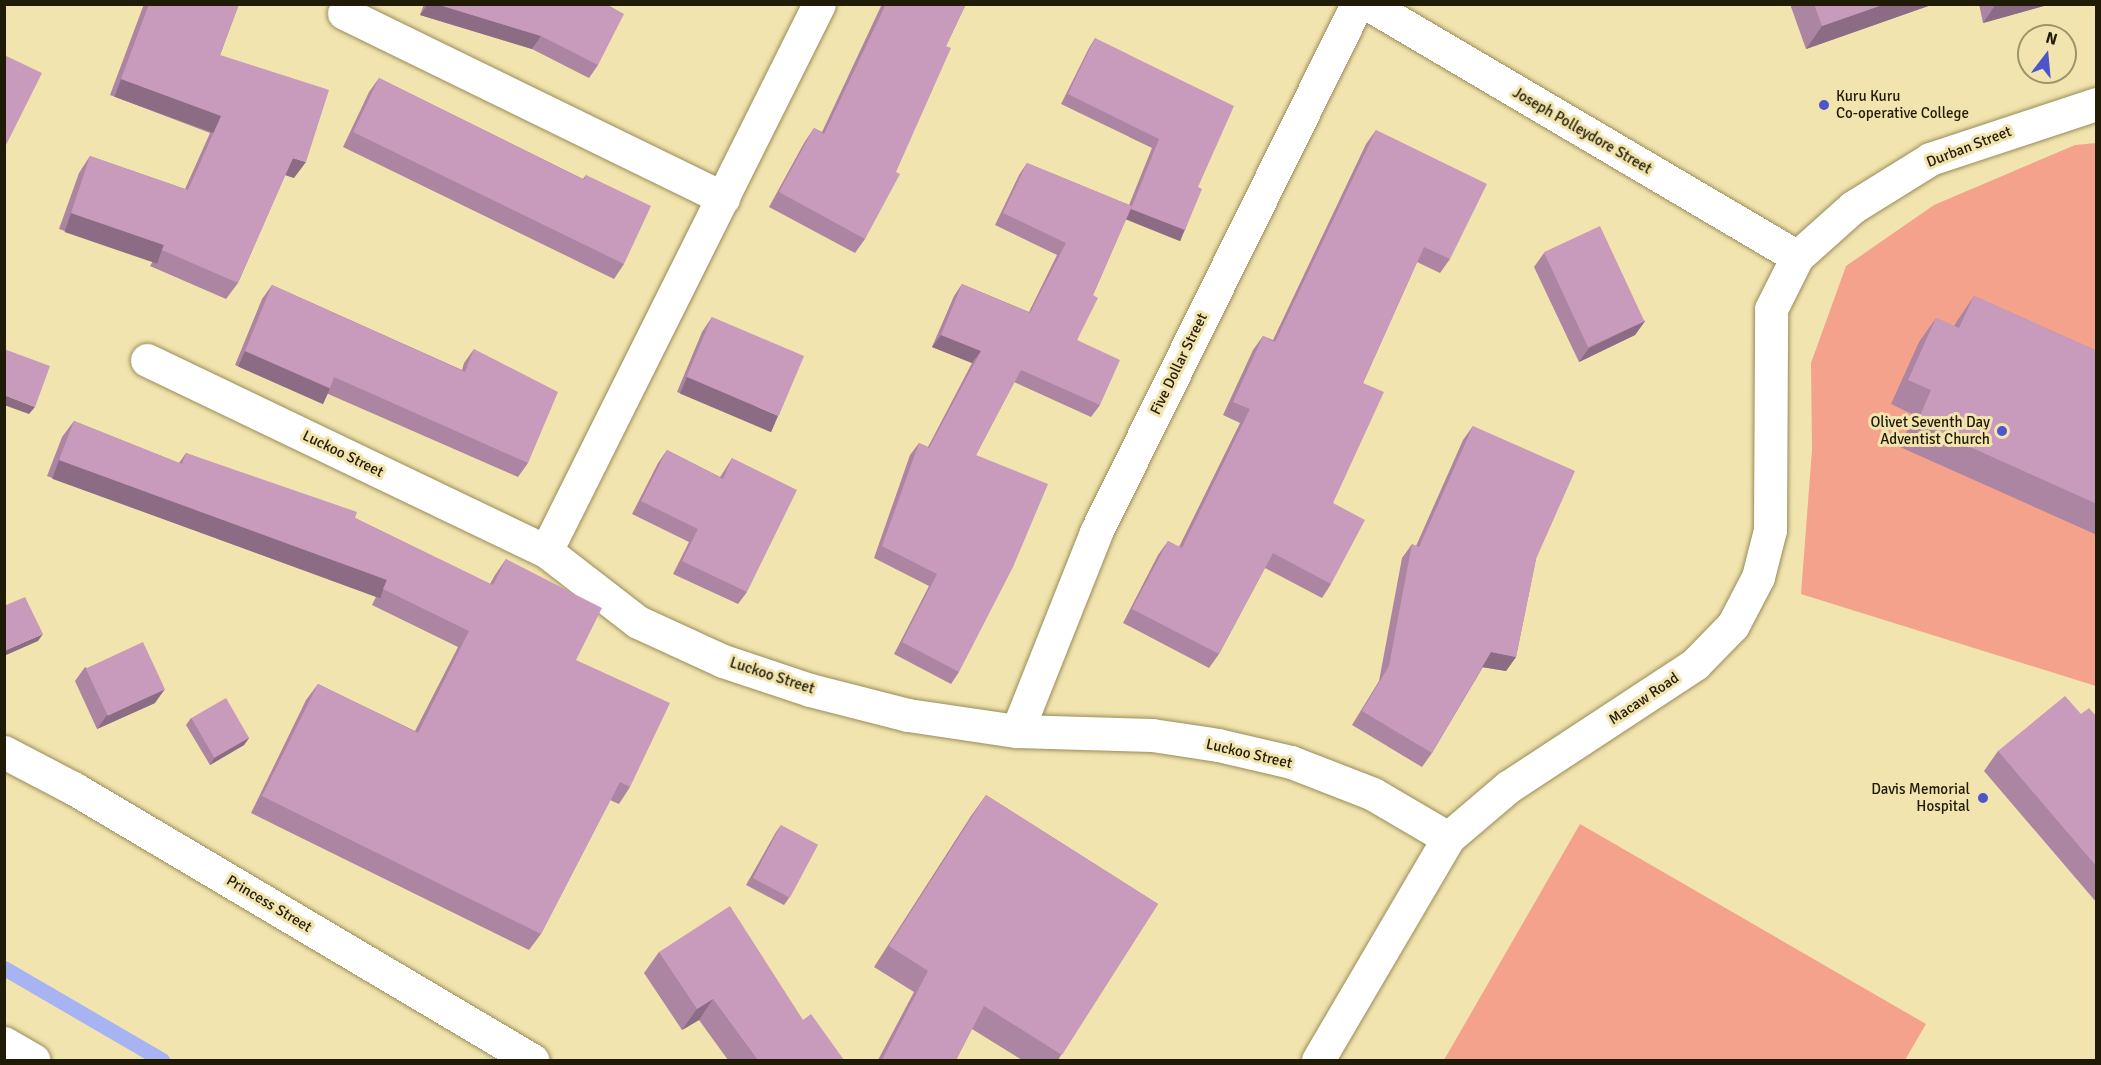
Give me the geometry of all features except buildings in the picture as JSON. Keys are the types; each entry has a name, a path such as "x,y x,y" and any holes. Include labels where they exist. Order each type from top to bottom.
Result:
{"street":[{"path":"546,551 819,4"},
{"name":"Five Dollar Street","path":"1017,731 1096,532 1358,4"},
{"name":"Joseph Polleydore Street","path":"1368,4 1797,257"},
{"path":"344,14 723,198"},
{"name":"Durban Street","path":"1797,257 1853,207 1930,159 2097,105"},
{"name":"Macaw Road","path":"1318,1060 1448,838 1508,788 1695,664 1733,625 1758,577 1770,530 1771,309 1797,257"},
{"name":"Luckoo Street","path":"147,360 546,551 638,622 723,661 810,690 908,715 1017,731 1152,735 1218,745 1291,762 1373,794 1448,838"},
{"name":"Princess Street","path":"4,752 73,788 532,1060"},
{"path":"4,1043 33,1060"}],"shaded area":[{"path":"2096,143 2096,686 1801,594 1812,450 1811,363 1846,266 1934,205 2075,145"},
{"path":"1580,824 1926,1024 1905,1060 1444,1060"}],"waterway":[{"path":"4,968 162,1060"}],"place":[{"name":"Kuru Kuru Co-operative College","path":"1824,105"},
{"name":"Olivet Seventh Day Adventist Church","path":"2002,431"},
{"name":"Davis Memorial Hospital","path":"1983,798"}]}
